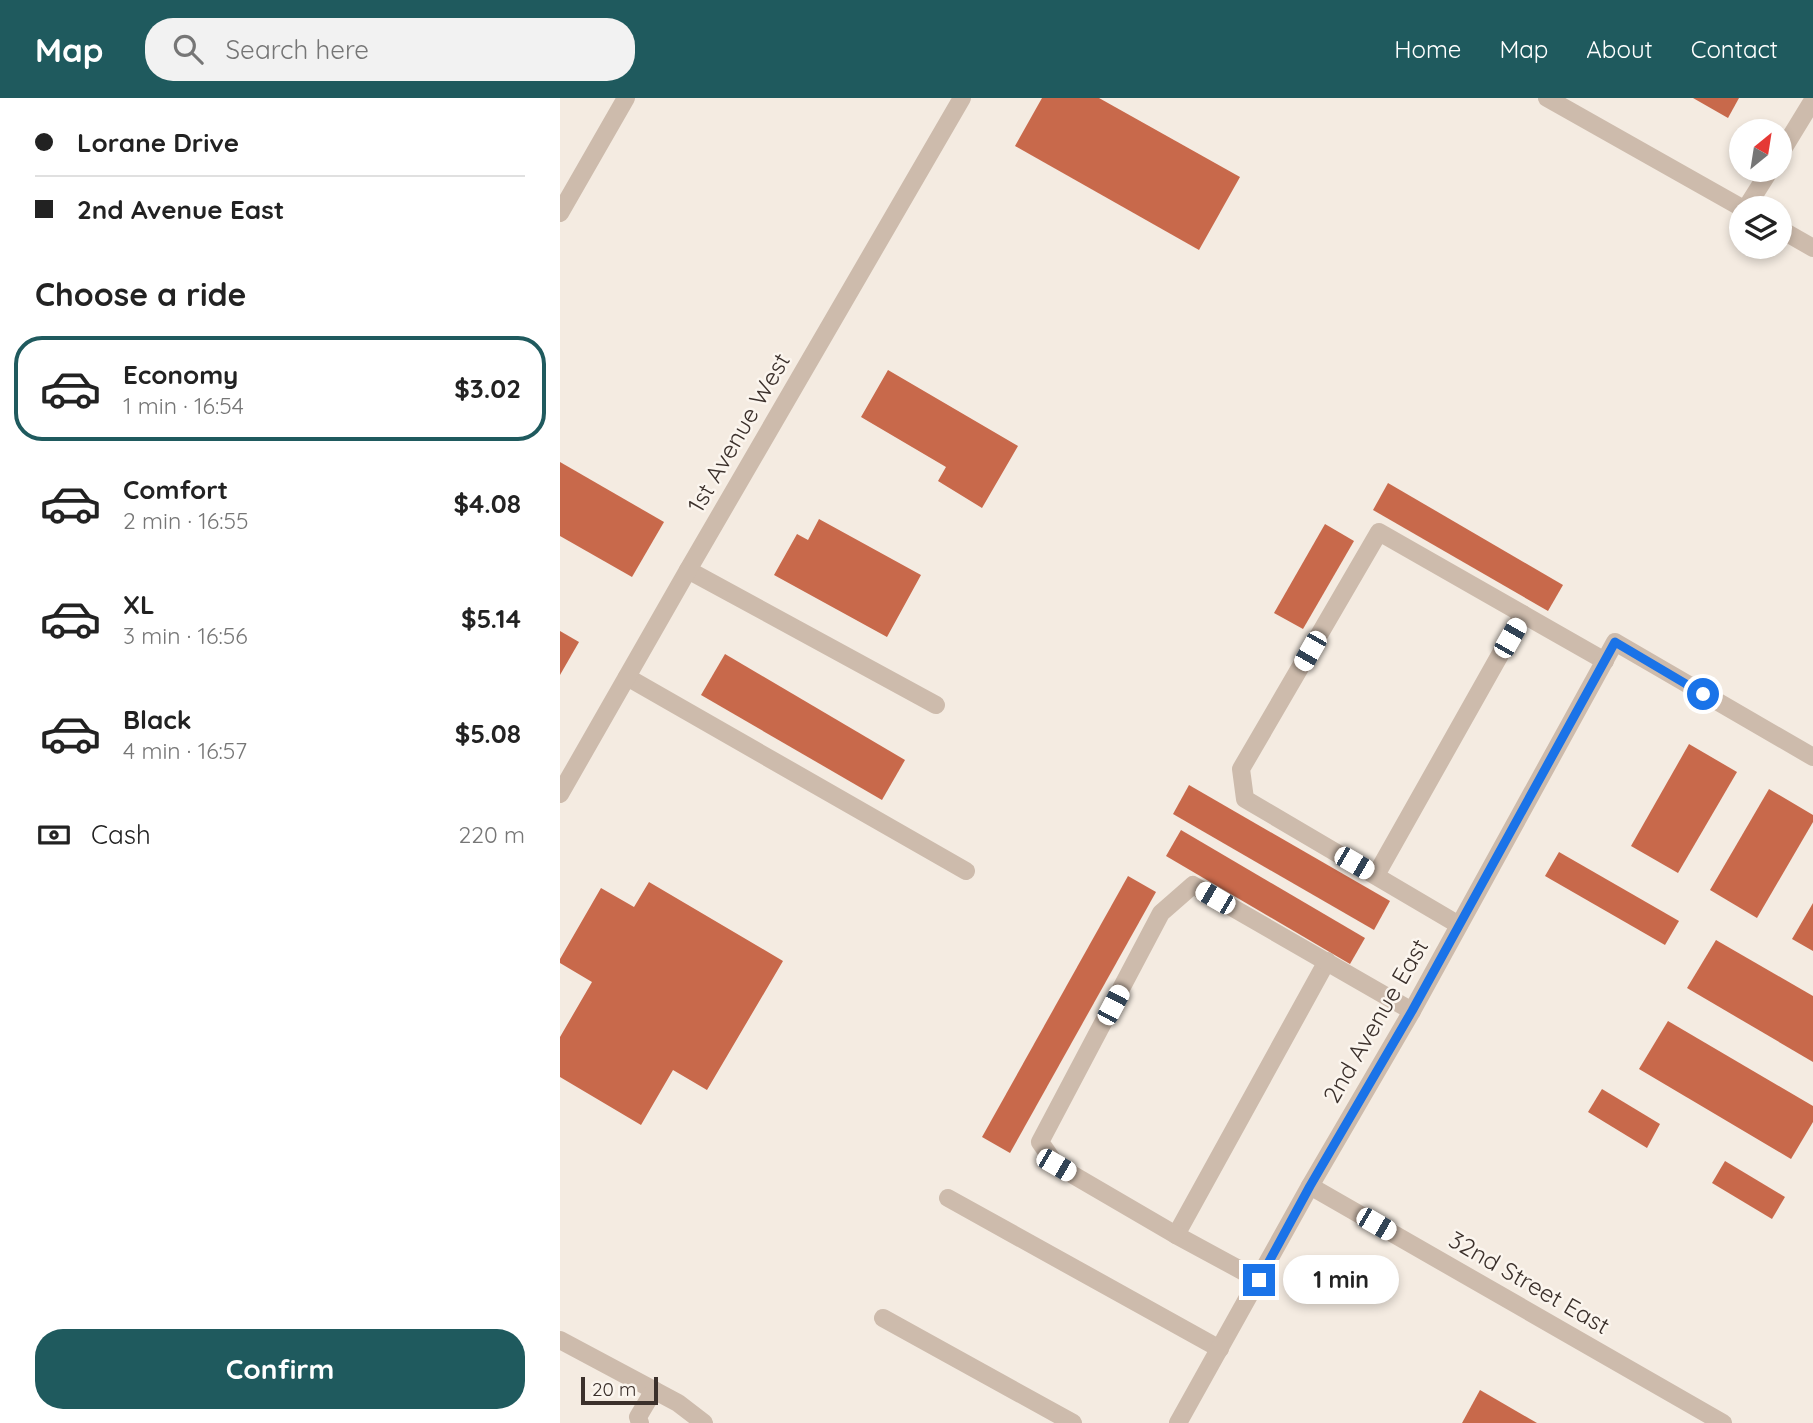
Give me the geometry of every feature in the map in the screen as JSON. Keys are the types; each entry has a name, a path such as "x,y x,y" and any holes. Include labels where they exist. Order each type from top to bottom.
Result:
{"street":[{"path":"560,213 626,98"},
{"name":"1st Avenue West","path":"560,794 962,98"},
{"path":"1547,98 1729,200"},
{"path":"1792,134 1813,100"},
{"path":"1792,236 1813,248"},
{"path":"1459,925 1245,799 1241,769 1379,532 1605,661"},
{"path":"688,570 936,705"},
{"path":"1376,876 1523,614"},
{"name":"2nd Avenue East","path":"1178,1423 1310,1186 1412,1011 1615,642 1813,757"},
{"path":"627,677 965,871"},
{"path":"1259,1280 1056,1165 1040,1142 1161,913 1193,885 1412,1011"},
{"path":"1176,1235 1326,961"},
{"name":"32nd Street East","path":"1310,1186 1723,1423"},
{"path":"948,1198 1220,1349"},
{"path":"883,1318 1073,1423"},
{"path":"560,1340 678,1403 704,1423"},
{"path":"640,1423 638,1417 654,1390"}],"building":[{"path":"1042,98 1099,98 1240,177 1199,250 1015,146"},
{"path":"1693,98 1739,98 1728,118"},
{"path":"888,370 1018,446 982,508 938,481 946,467 861,417"},
{"path":"560,462 664,522 632,577 560,536"},
{"path":"1388,483 1563,585 1548,611 1373,510"},
{"path":"819,519 921,575 887,637 774,575 797,534 808,540"},
{"path":"1325,524 1354,541 1303,629 1274,613"},
{"path":"560,631 579,642 560,675"},
{"path":"725,654 905,760 882,800 701,695"},
{"path":"1689,744 1737,772 1678,873 1631,846"},
{"path":"1189,785 1390,901 1374,930 1173,814"},
{"path":"1769,789 1813,815 1813,822 1757,918 1710,890"},
{"path":"1181,830 1365,938 1350,964 1166,856"},
{"path":"1559,852 1679,921 1665,945 1545,876"},
{"path":"1128,876 1156,892 1010,1153 982,1137"},
{"path":"649,882 783,961 707,1090 673,1070 641,1125 560,1077 560,1037 592,982 560,963 560,959 601,888 634,907"},
{"path":"1813,903 1813,951 1792,939"},
{"path":"1716,940 1813,996 1813,1062 1687,988"},
{"path":"1668,1021 1813,1106 1813,1122 1791,1159 1639,1069"},
{"path":"1602,1089 1660,1124 1647,1148 1588,1112"},
{"path":"1725,1161 1785,1197 1772,1219 1712,1183"},
{"path":"1480,1390 1537,1423 1462,1423"}],"route":[{"path":"1259,1280 1310,1186 1412,1011 1615,642 1703,694"}]}
